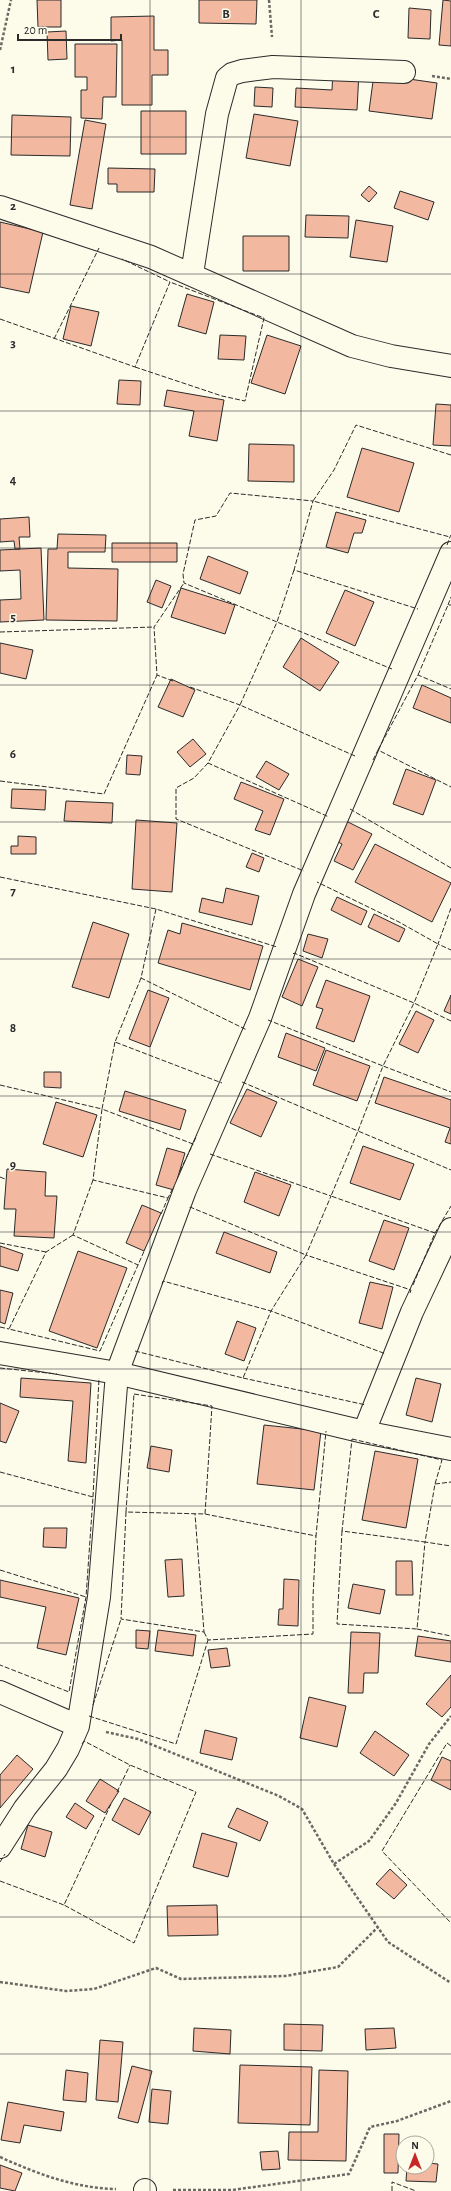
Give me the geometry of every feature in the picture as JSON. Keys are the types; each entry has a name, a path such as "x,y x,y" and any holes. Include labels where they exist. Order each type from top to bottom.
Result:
{"street":[{"path":"192,274 217,114 225,83 232,74 273,67 404,72"},
{"path":"0,207 151,257 352,346 391,356 451,366"},
{"path":"0,1847 25,1808 56,1768 68,1749 78,1726 99,1597 117,1373 185,1190 260,1018 304,894 451,553"},
{"path":"364,1432 412,1312 451,1229"},
{"path":"0,1353 117,1373 364,1432 451,1449"},
{"path":"0,1692 78,1726"}],"path":[{"path":"0,50 11,0"},
{"path":"269,0 273,67"},
{"path":"334,1864 369,1841 396,1803 429,1744 451,1716"},
{"path":"78,1726 138,1740 279,1796 302,1809 334,1864 388,1942 451,1983"},
{"path":"0,1982 66,1991 94,1989 156,1968 181,1979 285,1976 338,1967 378,1927"},
{"path":"0,2157 56,2180 98,2189 232,2190 349,2174 370,2127 397,2121 451,2101"}],"building":[{"path":"37,0 61,0 61,27 38,27"},
{"path":"199,0 257,0 256,24 199,23"},
{"path":"443,0 451,1 451,46 439,45"},
{"path":"409,8 431,10 430,39 408,38"},
{"path":"154,16 154,50 168,50 168,75 152,75 152,105 122,105 122,40 111,41 111,17"},
{"path":"66,31 67,59 48,60 47,32"},
{"path":"75,44 117,44 116,97 103,97 102,119 81,118 81,90 87,90 87,77 75,77"},
{"path":"333,70 359,72 357,110 295,107 296,88 332,90"},
{"path":"374,74 437,83 432,119 369,111"},
{"path":"255,87 273,88 272,107 254,106"},
{"path":"141,111 186,111 186,154 141,154"},
{"path":"254,114 298,121 290,166 246,158"},
{"path":"12,115 71,117 70,156 11,155"},
{"path":"85,120 106,124 92,209 70,205"},
{"path":"108,168 155,169 154,192 117,192 117,184 108,184"},
{"path":"369,186 377,193 369,202 361,195"},
{"path":"400,191 434,202 428,220 394,208"},
{"path":"306,215 349,216 348,238 305,237"},
{"path":"356,220 393,226 387,262 350,257"},
{"path":"0,222 43,232 29,293 0,287"},
{"path":"243,236 289,236 289,271 243,271"},
{"path":"187,294 214,302 206,334 178,326"},
{"path":"71,306 99,312 91,346 63,339"},
{"path":"220,335 246,336 244,360 218,359"},
{"path":"267,335 301,346 285,394 251,383"},
{"path":"119,380 141,381 140,405 117,404"},
{"path":"167,390 224,400 217,441 189,436 194,411 164,406"},
{"path":"436,404 451,405 451,446 433,445"},
{"path":"249,444 294,445 294,482 248,481"},
{"path":"362,448 414,463 399,512 347,497"},
{"path":"336,512 366,520 362,533 354,533 348,553 326,547"},
{"path":"29,517 30,537 19,537 20,549 15,549 14,541 0,542 0,519"},
{"path":"58,534 106,535 105,552 68,552 68,568 118,569 117,621 46,620 48,549 57,549"},
{"path":"112,543 177,543 177,562 112,562"},
{"path":"41,548 44,620 0,622 0,600 21,599 20,570 0,571 0,550"},
{"path":"208,556 248,572 240,594 200,579"},
{"path":"156,580 171,586 162,608 147,602"},
{"path":"181,588 235,605 225,634 171,617"},
{"path":"345,590 374,602 355,646 326,633"},
{"path":"301,638 339,662 320,691 283,667"},
{"path":"0,643 33,650 26,679 0,673"},
{"path":"171,679 195,690 183,717 158,707"},
{"path":"422,685 451,698 451,723 413,708"},
{"path":"193,739 206,754 190,767 177,752"},
{"path":"127,755 142,756 140,775 126,774"},
{"path":"266,761 289,774 279,790 256,777"},
{"path":"406,769 436,780 423,815 393,804"},
{"path":"241,782 284,799 270,835 255,830 263,811 234,799"},
{"path":"12,789 46,790 45,810 11,808"},
{"path":"66,801 113,803 112,823 64,821"},
{"path":"136,820 177,823 172,892 132,889"},
{"path":"346,821 372,834 353,870 334,861 342,844 336,841"},
{"path":"18,836 36,837 36,854 11,854 11,846 18,846"},
{"path":"375,844 451,883 432,922 355,882"},
{"path":"252,853 264,858 259,872 246,867"},
{"path":"226,888 259,896 252,925 199,912 202,898 223,903"},
{"path":"337,897 367,911 361,925 331,910"},
{"path":"374,914 405,929 399,942 368,927"},
{"path":"93,922 129,934 109,998 72,987"},
{"path":"182,923 263,946 250,990 158,963 168,930 180,934"},
{"path":"308,934 328,939 322,958 303,951"},
{"path":"298,959 318,967 302,1006 282,997"},
{"path":"326,980 370,996 354,1042 316,1028 323,1009 316,1007"},
{"path":"148,990 169,998 150,1047 129,1039"},
{"path":"451,995 451,1014 444,1011"},
{"path":"416,1011 434,1020 418,1053 399,1044"},
{"path":"286,1033 325,1048 316,1071 278,1057"},
{"path":"326,1050 370,1066 357,1101 313,1085"},
{"path":"44,1072 61,1072 61,1088 44,1087"},
{"path":"384,1077 451,1100 451,1144 445,1142 450,1128 375,1103"},
{"path":"247,1089 277,1102 261,1137 230,1123"},
{"path":"125,1091 186,1110 180,1130 119,1111"},
{"path":"56,1102 97,1115 83,1157 43,1144"},
{"path":"363,1146 414,1164 400,1200 350,1183"},
{"path":"167,1148 185,1153 174,1190 156,1185"},
{"path":"7,1169 46,1172 45,1196 57,1196 54,1238 14,1236 16,1209 4,1209"},
{"path":"255,1172 291,1185 279,1216 244,1202"},
{"path":"142,1205 161,1213 144,1251 126,1243"},
{"path":"384,1220 409,1228 394,1270 369,1261"},
{"path":"224,1232 277,1252 270,1273 216,1253"},
{"path":"0,1246 23,1254 18,1271 0,1266"},
{"path":"78,1251 127,1268 97,1348 49,1331"},
{"path":"370,1282 393,1287 382,1329 359,1323"},
{"path":"0,1290 13,1293 5,1324 0,1322"},
{"path":"237,1321 256,1328 244,1361 225,1354"},
{"path":"21,1378 91,1383 86,1463 68,1461 73,1401 20,1397"},
{"path":"416,1378 441,1384 432,1422 406,1415"},
{"path":"0,1403 19,1411 6,1443 0,1441"},
{"path":"264,1425 321,1431 314,1490 257,1484"},
{"path":"151,1446 172,1450 169,1472 147,1468"},
{"path":"375,1451 418,1459 406,1528 362,1520"},
{"path":"44,1528 67,1528 66,1548 43,1547"},
{"path":"182,1559 184,1596 168,1597 165,1560"},
{"path":"396,1561 412,1561 413,1595 396,1595"},
{"path":"284,1579 299,1580 298,1626 278,1625 279,1609 283,1609"},
{"path":"0,1580 79,1598 66,1655 37,1648 46,1607 0,1597"},
{"path":"353,1584 385,1590 380,1614 348,1608"},
{"path":"136,1630 150,1631 148,1649 136,1648"},
{"path":"158,1630 196,1635 193,1656 155,1651"},
{"path":"351,1632 380,1633 378,1673 364,1673 363,1693 348,1693"},
{"path":"418,1636 451,1641 451,1662 415,1656"},
{"path":"227,1648 230,1666 211,1668 208,1650"},
{"path":"451,1675 451,1707 442,1717 426,1704"},
{"path":"309,1697 346,1706 337,1747 300,1738"},
{"path":"205,1730 237,1738 232,1760 200,1753"},
{"path":"375,1731 409,1755 394,1776 360,1753"},
{"path":"17,1755 33,1769 0,1808 0,1775"},
{"path":"442,1757 451,1761 451,1790 431,1780"},
{"path":"100,1779 119,1791 105,1813 86,1801"},
{"path":"124,1798 151,1812 139,1835 112,1820"},
{"path":"75,1803 94,1816 86,1829 66,1817"},
{"path":"237,1808 268,1822 260,1841 228,1827"},
{"path":"28,1825 52,1832 45,1857 21,1849"},
{"path":"202,1833 237,1843 228,1877 193,1867"},
{"path":"390,1869 407,1885 394,1899 376,1884"},
{"path":"217,1905 218,1935 168,1936 167,1906"},
{"path":"284,2024 323,2025 322,2051 284,2050"},
{"path":"194,2028 231,2030 230,2054 193,2051"},
{"path":"394,2028 396,2048 366,2050 365,2029"},
{"path":"100,2040 123,2042 118,2102 96,2100"},
{"path":"240,2065 312,2067 310,2125 238,2123"},
{"path":"132,2066 152,2071 138,2123 118,2118"},
{"path":"66,2070 88,2073 86,2102 63,2100"},
{"path":"319,2070 348,2071 346,2161 288,2160 289,2132 318,2132"},
{"path":"152,2089 171,2091 168,2124 149,2122"},
{"path":"8,2102 64,2112 61,2131 24,2125 20,2143 1,2140"},
{"path":"384,2134 399,2134 395,2135 395,2173 384,2173"},
{"path":"278,2151 280,2169 262,2170 260,2152"},
{"path":"435,2164 438,2164 436,2182 406,2181 406,2175 435,2175"},
{"path":"0,2165 22,2173 15,2191 0,2188"}],"fence":[{"path":"54,339 99,248"},
{"path":"0,319 135,367 170,282 122,259"},
{"path":"135,367 222,396 245,401 264,318 170,282"},
{"path":"451,455 356,425 334,470 313,501 450,537 451,535"},
{"path":"355,756 240,705 277,622 184,583 183,574 195,520 216,516 230,493 313,501 294,570 418,609"},
{"path":"447,545 450,537"},
{"path":"294,570 277,622 392,669"},
{"path":"173,681 157,675 154,627 184,583"},
{"path":"448,605 451,597"},
{"path":"418,675 448,605 451,605"},
{"path":"0,632 154,627"},
{"path":"0,781 104,794 157,675"},
{"path":"378,750 418,675 451,689"},
{"path":"190,687 240,705 208,763 329,817"},
{"path":"373,760 378,750 451,787"},
{"path":"208,763 194,778 176,788 176,819 304,871"},
{"path":"350,809 451,868"},
{"path":"0,877 156,909 277,947"},
{"path":"293,954 294,953 414,1003 438,944 399,922 317,882"},
{"path":"451,908 438,944 451,950"},
{"path":"156,909 141,978 247,1030"},
{"path":"141,978 115,1042 222,1083"},
{"path":"451,1021 414,1003 383,1066 451,1092"},
{"path":"242,1082 358,1131 383,1066 268,1020"},
{"path":"115,1042 102,1109 193,1144 197,1135"},
{"path":"0,1085 102,1109 93,1180 168,1198 173,1188"},
{"path":"413,1285 435,1233 331,1196 358,1131 451,1170"},
{"path":"180,1171 193,1144"},
{"path":"210,1154 331,1196 306,1255 411,1290 410,1293"},
{"path":"0,1177 5,1179"},
{"path":"93,1180 73,1235 138,1265 145,1249"},
{"path":"161,1214 168,1198"},
{"path":"435,1233 451,1206"},
{"path":"135,1351 243,1378 271,1311 306,1255 190,1207 189,1209"},
{"path":"73,1235 46,1252 9,1329 100,1351 138,1265"},
{"path":"0,1243 46,1252"},
{"path":"162,1284 163,1281 271,1311 386,1354"},
{"path":"0,1327 9,1329"},
{"path":"0,1368 57,1374"},
{"path":"93,1497 99,1378"},
{"path":"243,1378 366,1405"},
{"path":"134,1394 212,1406 205,1514 126,1512 134,1394"},
{"path":"205,1514 316,1536 326,1431"},
{"path":"352,1439 442,1460 435,1484 425,1542 342,1531 352,1439"},
{"path":"0,1472 93,1497 86,1597 69,1692 0,1665"},
{"path":"435,1484 451,1482"},
{"path":"126,1512 121,1619 204,1632 195,1514"},
{"path":"342,1531 337,1624 417,1629 425,1542 451,1546"},
{"path":"204,1632 208,1640 313,1634 316,1536"},
{"path":"0,1570 86,1597"},
{"path":"93,1705 121,1619"},
{"path":"417,1629 451,1636"},
{"path":"89,1716 176,1744 208,1640"},
{"path":"82,1744 84,1741 130,1765 196,1792 134,1943 64,1905 111,1804"},
{"path":"451,1746 447,1743 382,1851 451,1923"},
{"path":"117,1792 130,1765"},
{"path":"0,1862 5,1854"},
{"path":"0,1881 64,1905"},
{"path":"392,2191 392,2182 416,2191"}]}
